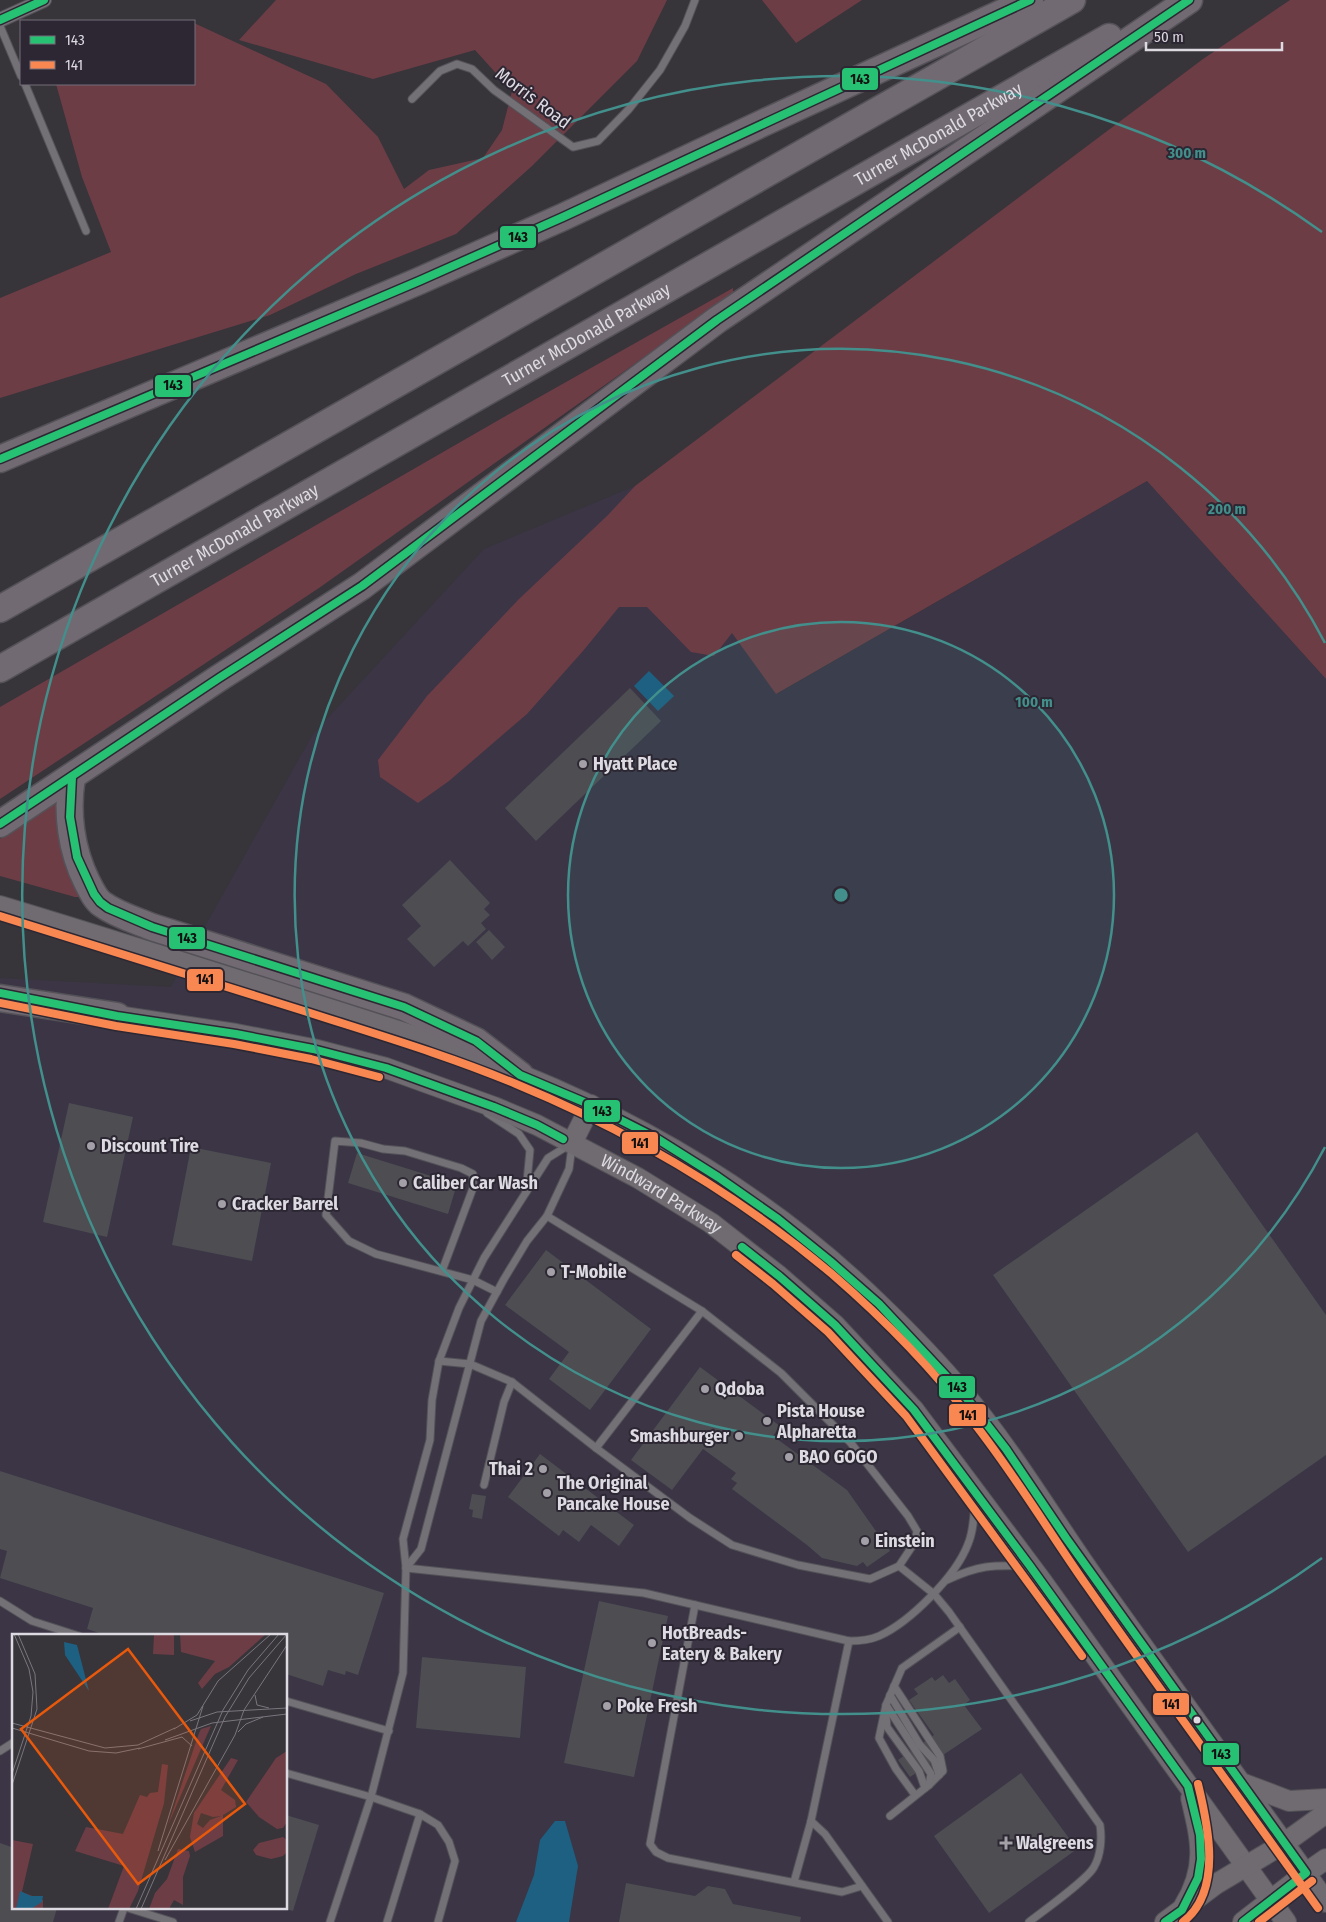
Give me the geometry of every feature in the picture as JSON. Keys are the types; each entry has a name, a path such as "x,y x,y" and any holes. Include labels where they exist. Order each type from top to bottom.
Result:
{"highway":[{"path":"0,459 419,281 563,217 1030,0"},
{"path":"0,609 1072,0"},
{"name":"Turner McDonald Parkway","path":"0,669 1173,0"},
{"path":"0,824 219,678 362,586 717,320 1189,0"},
{"path":"72,777 69,794 70,821 73,842 83,874 101,903 117,914 404,1007 476,1040 520,1075"},
{"path":"0,998 117,1016"}],"main road":[{"path":"0,906 428,1041 520,1075 656,1138 718,1177 778,1219 830,1260 879,1304 965,1396 1006,1449 1066,1538 1326,1902"},
{"name":"Windward Parkway","path":"0,993 117,1016 236,1034 313,1049 386,1068 494,1106 537,1125 638,1178 710,1223 779,1276 836,1325 914,1410 1030,1566 1286,1922"},
{"path":"572,1143 590,1106"},
{"path":"1238,1781 1289,1800 1326,1799"},
{"path":"1182,1910 1191,1896 1198,1878 1201,1859 1200,1835 1188,1786"},
{"path":"1165,1922 1216,1884 1283,1844 1326,1813"},
{"path":"1243,1922 1306,1873 1326,1860"}],"street":[{"path":"0,20 44,0"}],"lane":[{"name":"Morris Road","path":"412,99 440,71 457,64 472,69 494,90 573,148 598,141 629,110 660,70 685,26 695,0"},
{"path":"0,26 20,74"},
{"path":"25,85 86,231"},
{"path":"386,1068 478,1108 519,1134 530,1150 526,1194"},
{"path":"442,1271 473,1188 473,1174 461,1168 405,1152 361,1143 335,1141 326,1215 349,1241 376,1254 473,1280 497,1292"},
{"path":"330,1922 371,1797 403,1673 406,1568 403,1539 430,1440 432,1400 439,1361 459,1308 484,1258 548,1158 572,1143"},
{"path":"406,1568 421,1549 481,1321 526,1241 547,1216 569,1169 572,1143"},
{"path":"439,1361 470,1364 512,1382 690,1518 732,1545 798,1565 870,1579 899,1566 915,1542 917,1531 908,1516 850,1442 781,1373 702,1311 547,1216"},
{"path":"596,1448 702,1311"},
{"path":"484,1485 504,1402 512,1382"},
{"path":"406,1568 644,1593 849,1641 865,1640 886,1633 934,1594 947,1580 968,1544 972,1530 976,1494"},
{"path":"899,1566 934,1594 960,1626 1100,1826 1102,1839 1094,1867 1081,1880 1029,1922"},
{"path":"947,1580 966,1571 984,1566 1030,1566"},
{"path":"0,1601 32,1620 73,1634"},
{"path":"695,1605 650,1844 656,1852 668,1858 842,1892 862,1886"},
{"path":"916,1795 896,1770 879,1738 886,1705 902,1668 960,1626"},
{"path":"794,1882 811,1821 849,1641"},
{"path":"890,1816 943,1771 940,1756 894,1686"},
{"path":"890,1694 920,1745 934,1760 939,1775"},
{"path":"288,1702 389,1731"},
{"path":"886,1705 931,1774 927,1786"},
{"path":"886,1705 887,1727 919,1770 927,1786"},
{"path":"0,1752 12,1743"},
{"path":"288,1774 371,1797 420,1814 438,1825 449,1842 455,1861 438,1922"},
{"path":"386,1922 420,1814"},
{"path":"811,1821 825,1834 888,1922"},
{"path":"120,1922 125,1910"},
{"path":"133,1910 173,1922"}],"shaded area":[{"path":"276,0 667,0 637,61 532,166 456,234 356,274 270,315 0,398 0,298 111,252 82,177 56,85 195,85 195,23 326,84 378,137 404,189 429,170 483,158 502,130 512,91 475,50 373,79 239,40"},
{"path":"762,0 862,0 796,43"},
{"path":"1290,0 1326,0 1326,679 1147,481 776,694 732,633 714,656 691,652 647,607 619,607 527,714 449,781 418,803 380,777 378,760 427,696 519,599 608,515 635,486 1203,59"},
{"path":"733,288 733,294 319,588 0,799 0,707 511,413"},
{"path":"1147,481 1326,679 1326,1922 0,1922 0,978 171,987 313,734 484,549 635,486 732,632 777,694"},
{"path":"55,803 80,897 0,876 0,839"}],"water":[{"path":"649,671 674,696 658,711 634,686"},
{"path":"555,1821 565,1821 578,1866 569,1922 516,1922 534,1875 540,1840"}],"building":[{"name":"Hyatt Place","path":"630,688 661,721 536,841 505,808"},
{"path":"450,860 490,903 484,909 490,915 481,923 486,929 468,946 463,941 434,967 407,939 421,926 402,905"},
{"path":"489,930 505,947 492,960 476,942"},
{"path":"69,1103 133,1117 107,1237 43,1222"},
{"path":"1197,1132 1326,1315 1326,1455 1188,1552 993,1275"},
{"name":"Cracker Barrel","path":"191,1147 271,1163 252,1261 172,1245"},
{"name":"Caliber Car Wash","path":"357,1153 457,1184 448,1214 348,1183"},
{"path":"546,1250 651,1329 590,1410 549,1379 569,1352 505,1305"},
{"path":"700,1367 780,1426 773,1436 847,1490 890,1551 867,1567 863,1562 857,1566 822,1558 732,1489 737,1483 731,1479 736,1473 703,1449 672,1490 631,1460"},
{"path":"540,1454 634,1525 619,1546 591,1525 579,1542 563,1530 559,1536 508,1497"},
{"path":"0,1471 384,1593 358,1675 346,1671 345,1675 328,1670 323,1686 288,1675 288,1634 102,1634 87,1629 93,1608 0,1578 7,1551 0,1549"},
{"path":"472,1494 486,1496 482,1519 472,1517 473,1510 469,1509"},
{"path":"599,1601 668,1616 634,1777 564,1763"},
{"path":"422,1657 526,1667 520,1738 416,1728"},
{"path":"943,1675 949,1683 955,1679 970,1700 964,1705 982,1729 910,1777 898,1760 934,1735 909,1700 918,1694 914,1689 932,1677 935,1681"},
{"name":"Walgreens","path":"1021,1773 1077,1849 989,1913 934,1836"},
{"path":"288,1816 319,1825 293,1911 288,1910"},
{"path":"0,1843 12,1847 12,1910 56,1910 53,1922 0,1922"},
{"path":"626,1883 695,1896 708,1886 725,1889 733,1904 801,1917 800,1922 619,1922"}],"transit line":[{"name":"143","path":"0,20 44,0"},
{"name":"143","path":"0,459 419,281 563,217 1030,0"},
{"name":"143","path":"0,824 219,678 362,586 717,320 1189,0"},
{"name":"143","path":"72,777 70,817 77,857 94,894 108,908 152,927 404,1007 476,1041 520,1075 591,1105 656,1138 718,1177 778,1219 879,1304 965,1396 1006,1449 1066,1538 1306,1873 1243,1922"},
{"name":"141","path":"0,916 437,1054 516,1084 600,1122 641,1144 720,1191 759,1217 832,1274 870,1309 925,1364 958,1403 1004,1463 1144,1667 1318,1908"},
{"name":"143","path":"0,993 117,1016 236,1034 313,1049 386,1068 494,1107 537,1125 563,1139"},
{"name":"141","path":"0,1003 116,1026 234,1044 311,1059 379,1077"},
{"name":"143","path":"742,1247 779,1276 835,1325 914,1410 1030,1566 1188,1786 1200,1835 1201,1859 1198,1878 1182,1910 1165,1922"},
{"name":"141","path":"736,1255 773,1284 828,1332 906,1416 1082,1656"},
{"name":"141","path":"1183,1922 1196,1909 1204,1893 1208,1876 1209,1857 1206,1819 1198,1784"},
{"name":"141","path":"1259,1922 1312,1881"}],"place":[{"name":"Hyatt Place","path":"583,764"},
{"name":"Discount Tire","path":"91,1146"},
{"name":"Caliber Car Wash","path":"403,1183"},
{"name":"Cracker Barrel","path":"222,1204"},
{"name":"T-Mobile","path":"551,1272"},
{"name":"Qdoba","path":"705,1389"},
{"name":"Pista House Alpharetta","path":"767,1421"},
{"name":"Smashburger","path":"739,1436"},
{"name":"BAO GOGO","path":"789,1457"},
{"name":"Thai 2","path":"543,1469"},
{"name":"The Original Pancake House","path":"547,1493"},
{"name":"Einstein","path":"865,1541"},
{"name":"HotBreads- Eatery & Bakery","path":"652,1643"},
{"name":"Poke Fresh","path":"607,1706"},
{"name":"Walgreens","path":"1006,1843"}]}
